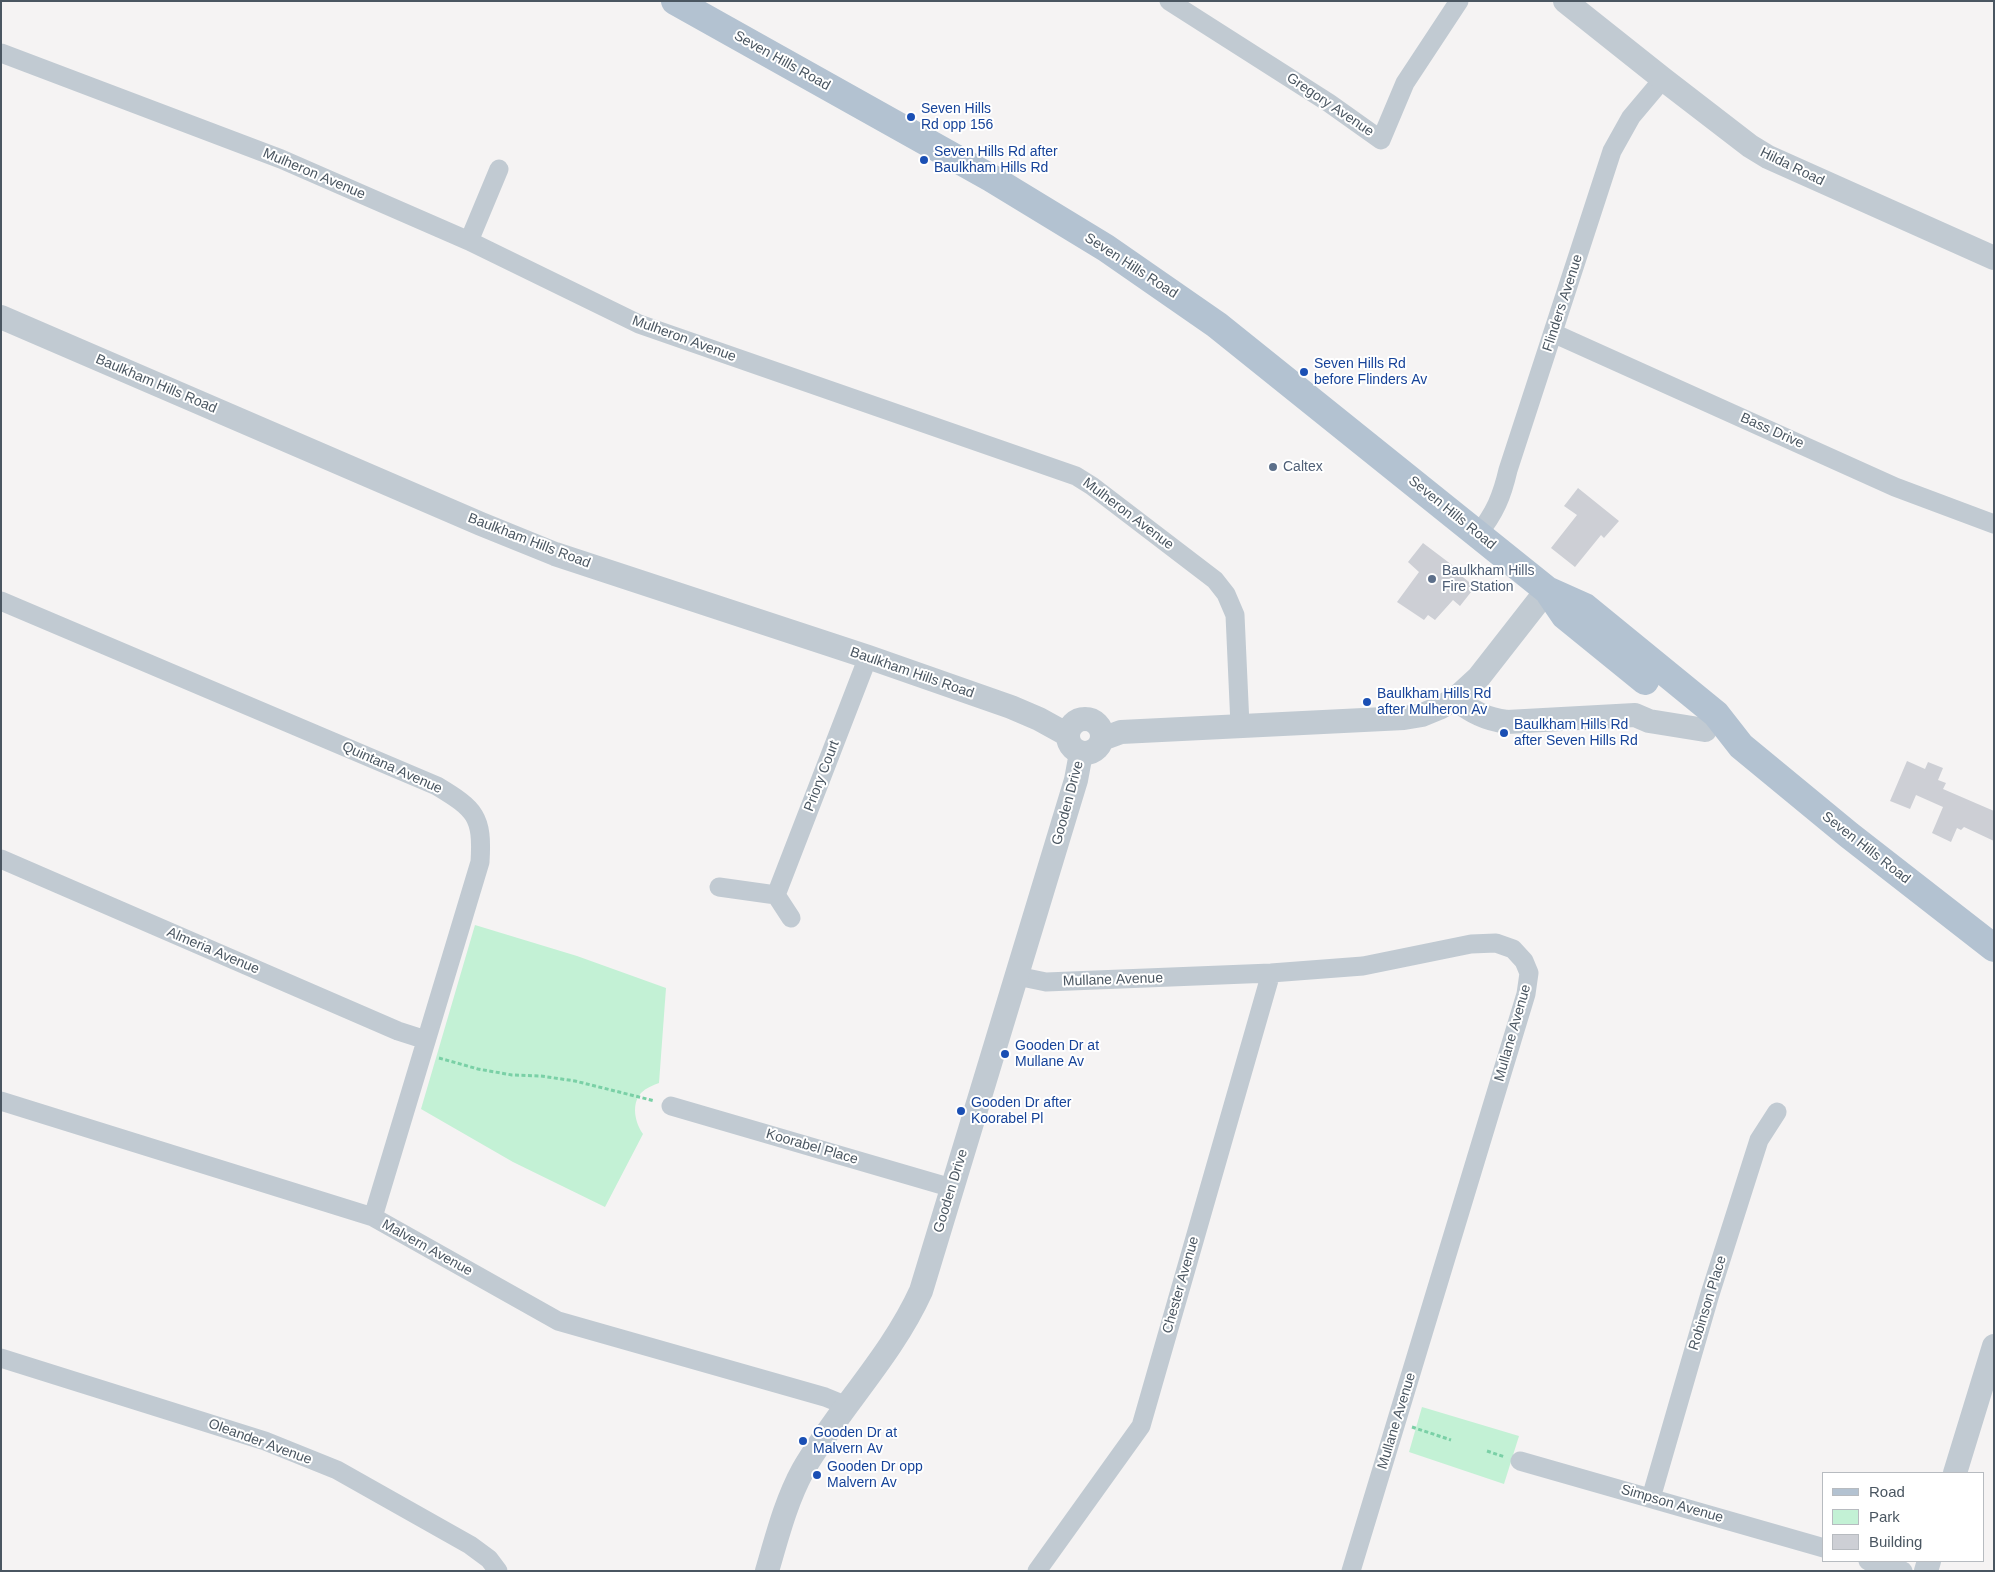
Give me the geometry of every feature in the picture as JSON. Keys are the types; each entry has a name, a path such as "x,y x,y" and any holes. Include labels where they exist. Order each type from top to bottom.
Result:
{"main road":[{"name":"Seven Hills Road","path":"675,1 991,178 1106,248 1209,319 1547,590 1585,607 1716,714 1740,746 1849,835 1994,948"},
{"name":"Seven Hills Road","path":"1547,590 1565,616 1705,730 1740,746"}],"street":[{"name":"Gregory Avenue","path":"1169,1 1329,103 1381,140 1405,82 1459,1"},
{"name":"Hilda Road","path":"1565,1 1663,80 1750,146 1768,157 1994,258"},
{"name":"Mulheron Avenue","path":"1,53 281,159 469,241 639,324 1084,480 1215,580 1226,594 1235,615 1240,725"},
{"name":"Flinders Avenue","path":"1478,534 1494,514 1503,491 1612,151 1631,117 1663,80"},
{"path":"469,241 499,169"},
{"name":"Baulkham Hills Road","path":"1,317 472,520 556,554 868,657 1011,708 1039,719 1074,744"},
{"name":"Bass Drive","path":"1553,333 1895,487 1994,524"},
{"path":"1074,744 1093,751 1098,748 1102,739 1121,732 1404,718 1422,715 1455,699 1479,677 1547,590"},
{"name":"Quintana Avenue","path":"1,601 437,786 457,798 474,813 481,837 480,862 373,1217"},
{"name":"Priory Court","path":"776,895 868,657"},
{"path":"1455,699 1490,720 1635,715 1649,721 1705,730"},
{"name":"Gooden Drive","path":"767,1571 784,1516 799,1479 813,1454 896,1340 921,1291 1076,780 1074,744"},
{"name":"Almeria Avenue","path":"1,859 398,1031 423,1047"},
{"path":"719,887 776,895 791,918"},
{"name":"Mullane Avenue","path":"1017,976 1046,982 1271,973 1364,966 1471,944 1496,943 1513,949 1524,961 1529,973 1523,1004 1351,1571"},
{"name":"Chester Avenue","path":"1037,1571 1141,1426 1271,973"},
{"name":"Malvern Avenue","path":"1,1101 373,1217 558,1321 826,1397 847,1406"},
{"name":"Koorabel Place","path":"671,1106 952,1188"},
{"name":"Robinson Place","path":"1651,1498 1710,1294 1759,1140 1777,1112"},
{"path":"1955,1472 1993,1351"},
{"name":"Oleander Avenue","path":"1,1358 265,1441 337,1470 470,1545 489,1559 498,1571"},
{"name":"Simpson Avenue","path":"1520,1461 1822,1547"},
{"path":"1872,1562 1903,1571"}],"path":[{"path":"423,1047 478,1069 512,1075 541,1076 575,1081 671,1106"},
{"path":"1411,1427 1451,1440"}],"green space":[{"path":"475,925 577,956 666,988 659,1083 645,1090 638,1097 635,1114 643,1134 605,1207 513,1162 421,1109"},
{"path":"1422,1407 1519,1436 1504,1484 1409,1452"}],"building":[{"path":"1578,488 1619,521 1604,538 1601,535 1575,567 1551,548 1577,515 1564,506"},
{"path":"1423,543 1460,571 1458,573 1475,587 1460,606 1453,600 1435,620 1428,615 1424,620 1397,602 1419,572 1408,562"},
{"path":"1907,761 1925,769 1928,762 1943,768 1938,780 1946,783 1943,789 1994,811 1994,841 1964,827 1961,830 1957,828 1951,842 1932,833 1943,807 1916,795 1910,809 1890,801"}],"place":[{"name":"Seven Hills Rd opp 156","path":"911,117"},
{"name":"Seven Hills Rd after Baulkham Hills Rd","path":"924,160"},
{"name":"Seven Hills Rd before Flinders Av","path":"1304,372"},
{"name":"Caltex","path":"1273,467"},
{"name":"Baulkham Hills Fire Station","path":"1432,579"},
{"name":"Baulkham Hills Rd after Mulheron Av","path":"1367,702"},
{"name":"Baulkham Hills Rd after Seven Hills Rd","path":"1504,733"},
{"name":"Gooden Dr at Mullane Av","path":"1005,1054"},
{"name":"Gooden Dr after Koorabel Pl","path":"961,1111"},
{"name":"Gooden Dr at Malvern Av","path":"803,1441"},
{"name":"Gooden Dr opp Malvern Av","path":"817,1475"}]}
